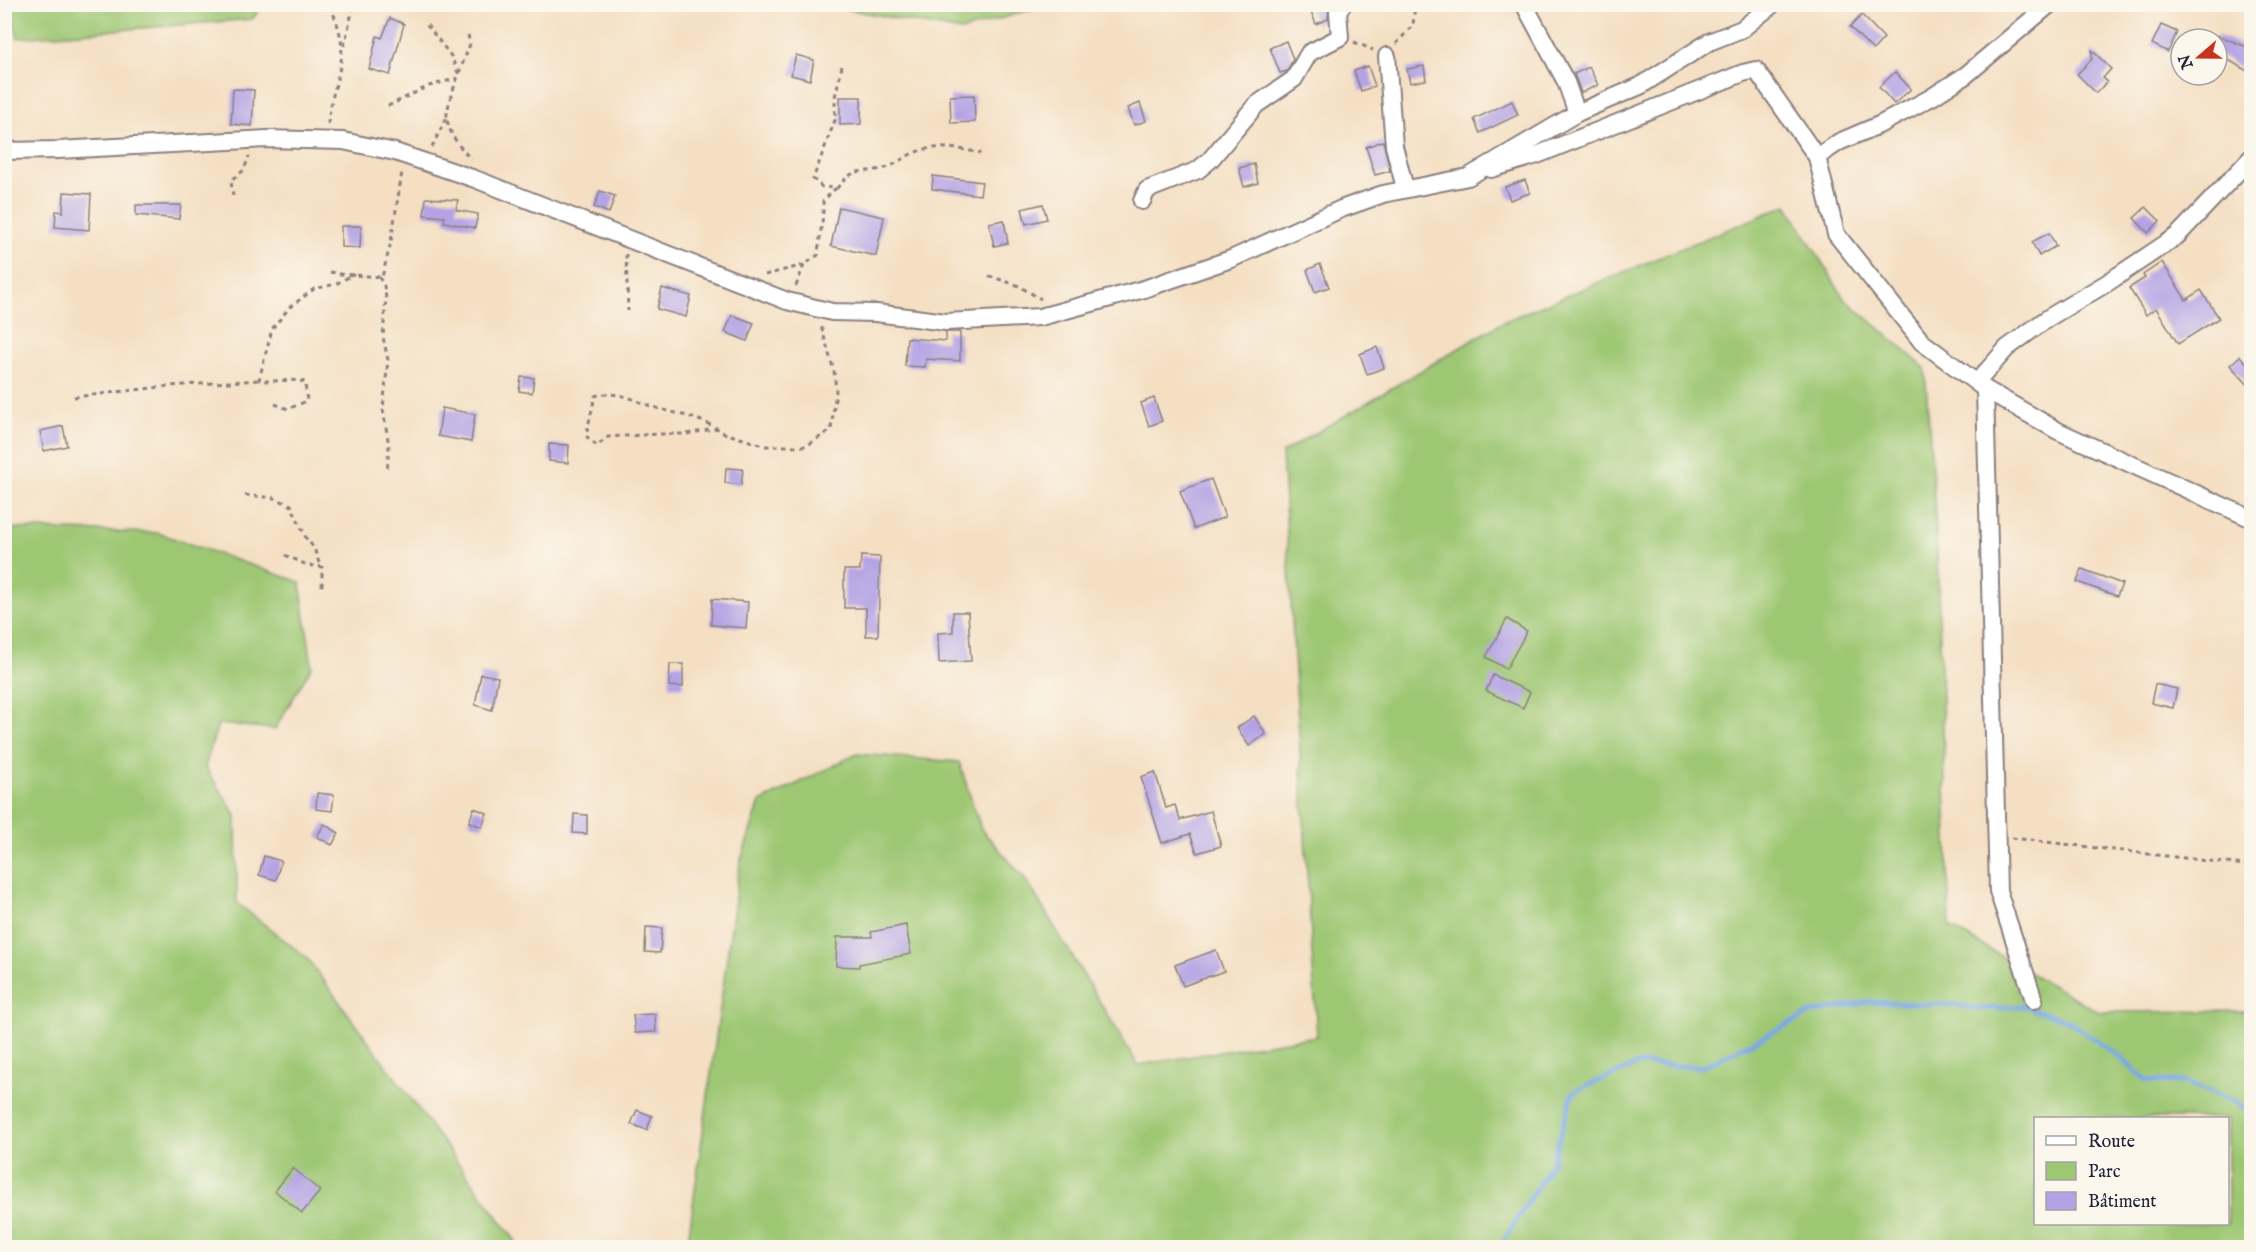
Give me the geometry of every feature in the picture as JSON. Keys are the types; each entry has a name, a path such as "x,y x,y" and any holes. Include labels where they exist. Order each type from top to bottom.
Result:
{"street":[{"path":"1142,201 1147,190 1198,170 1210,160 1256,105 1294,78 1309,53 1340,37 1338,12 1343,4"},
{"path":"1524,4 1566,82 1577,112"},
{"path":"1468,177 1577,112 1640,86 1709,42 1742,29 1773,4"},
{"path":"1817,157 1839,142 1879,125 1932,97 1966,75 2050,4"},
{"path":"1387,56 1394,146 1405,188"},
{"path":"4,151 253,140 344,141 405,156 482,181 790,301 832,312 876,313 946,322 1040,317 1144,289 1231,259 1341,209 1405,188 1468,177 1537,156 1743,73 1756,70 1817,157 1836,234 1922,342 1981,385 2058,431 2252,519"},
{"path":"2034,1000 1998,891 1981,385 2007,348 2048,318 2107,283 2177,236 2252,157"}],"path":[{"path":"326,141 329,112 340,73 354,4"},
{"path":"1340,37 1387,56 1413,25 1415,4"},
{"path":"330,6 342,39 343,54"},
{"path":"427,25 458,67 459,77"},
{"path":"426,163 436,135 446,118 450,99 470,44 468,35"},
{"path":"837,188 822,187 813,179 835,120 835,97 842,66"},
{"path":"388,106 429,86 459,77"},
{"path":"446,118 461,149 477,166 482,181"},
{"path":"233,196 231,181 244,170 253,140"},
{"path":"743,283 772,272 804,265 818,255 819,232 824,217 823,201 849,174 859,170 884,169 916,151 939,147 981,153"},
{"path":"330,272 382,277 387,262 405,156"},
{"path":"628,238 625,261 628,311"},
{"path":"790,301 804,265"},
{"path":"259,380 272,329 290,307 314,289 336,284 354,274"},
{"path":"379,276 386,298 383,337 388,360 382,409 388,446 387,472"},
{"path":"989,276 1017,285 1041,298 1055,313"},
{"path":"718,429 687,435 608,437 597,446 586,436 595,396 603,394 625,396 652,407 702,420 734,436 766,446 806,446 831,430 836,392 834,371 821,327 821,310"},
{"path":"74,397 169,386 259,380 269,382 292,379 305,382 308,401 288,409 275,404"},
{"path":"245,495 274,498 291,505 322,567 322,586"},
{"path":"285,555 307,565 320,566"},
{"path":"1996,836 2252,866"}],"green space":[{"path":"9,4 262,5 253,19 18,38"},
{"path":"832,5 1045,5 961,31"},
{"path":"1787,205 1843,297 1925,368 1936,528 1950,927 2099,1012 2251,1011 2251,1247 687,1248 740,863 760,802 857,754 959,762 981,829 1026,880 1138,1065 1317,1036 1282,453 1505,321"},
{"path":"5,528 158,533 300,582 312,666 275,729 218,724 205,767 236,815 237,903 307,958 520,1247 5,1248"}],"building":[{"path":"1308,4 1329,4 1328,19 1316,24"},
{"path":"1862,15 1884,38 1873,50 1850,27"},
{"path":"390,18 404,24 390,75 369,69 377,36 382,38"},
{"path":"2161,25 2169,28 2168,52 2152,44"},
{"path":"2229,40 2252,49 2252,63 2247,71 2229,60"},
{"path":"1286,41 1293,59 1287,71 1280,73 1270,48"},
{"path":"2092,50 2111,69 2103,78 2107,82 2096,93 2077,74 2092,59"},
{"path":"796,55 814,60 810,80 791,75"},
{"path":"1368,66 1375,86 1361,91 1354,71"},
{"path":"1424,66 1426,80 1410,83 1407,69"},
{"path":"1589,67 1598,85 1581,93 1574,74"},
{"path":"1895,72 1911,89 1894,104 1879,87"},
{"path":"233,89 254,90 252,126 231,124"},
{"path":"974,95 975,122 951,123 950,96"},
{"path":"840,97 861,97 861,124 840,125"},
{"path":"1512,101 1518,115 1480,133 1474,119"},
{"path":"1140,103 1146,121 1134,125 1128,108"},
{"path":"1383,141 1390,171 1375,175 1366,147"},
{"path":"1254,164 1258,183 1244,187 1239,168"},
{"path":"933,176 982,182 980,195 932,189"},
{"path":"1525,180 1530,193 1510,200 1505,187"},
{"path":"600,191 615,196 609,213 594,207"},
{"path":"64,192 91,194 89,230 55,227 56,211 63,212"},
{"path":"426,198 458,200 456,210 478,214 475,228 444,222 445,217 424,215"},
{"path":"1043,204 1047,219 1026,224 1022,209"},
{"path":"136,205 181,205 179,219 136,215"},
{"path":"839,207 884,217 876,256 831,246"},
{"path":"2146,207 2160,221 2148,233 2134,218"},
{"path":"1004,220 1008,243 994,246 989,223"},
{"path":"341,226 361,226 360,248 341,247"},
{"path":"2049,233 2056,246 2039,256 2032,242"},
{"path":"2162,262 2186,300 2201,290 2219,318 2178,344 2156,308 2146,315 2129,288 2145,278 2143,275"},
{"path":"1320,264 1329,287 1315,292 1307,270"},
{"path":"662,288 691,296 686,317 657,309"},
{"path":"732,315 754,323 747,341 725,332"},
{"path":"946,332 960,332 960,361 926,359 925,367 905,366 907,338 946,341"},
{"path":"1377,347 1384,368 1367,374 1360,354"},
{"path":"2240,356 2252,369 2252,389 2230,365"},
{"path":"521,377 534,378 532,393 519,391"},
{"path":"1154,398 1162,421 1149,426 1141,403"},
{"path":"442,408 475,414 471,442 438,436"},
{"path":"63,426 67,446 44,451 40,431"},
{"path":"549,444 569,445 568,463 549,461"},
{"path":"726,468 743,469 741,485 725,483"},
{"path":"1211,479 1225,517 1194,529 1180,491"},
{"path":"861,556 880,557 878,636 866,636 866,608 844,608 844,570 860,570"},
{"path":"2082,569 2122,584 2117,596 2077,582"},
{"path":"712,599 748,602 746,628 711,625"},
{"path":"953,612 968,612 971,661 939,663 938,633 953,632"},
{"path":"1507,619 1527,631 1506,669 1486,657"},
{"path":"670,664 683,664 683,687 669,686"},
{"path":"481,674 498,677 492,710 475,705"},
{"path":"1493,675 1530,692 1523,708 1486,691"},
{"path":"2155,684 2177,689 2173,708 2151,703"},
{"path":"1254,716 1266,734 1249,746 1237,728"},
{"path":"1155,772 1166,808 1175,805 1180,820 1211,811 1221,846 1197,853 1190,834 1162,843 1141,777"},
{"path":"317,793 334,795 332,811 316,809"},
{"path":"474,808 487,813 482,827 469,822"},
{"path":"574,814 587,815 587,834 573,833"},
{"path":"324,824 339,833 332,845 317,837"},
{"path":"264,856 281,861 276,880 259,875"},
{"path":"906,925 911,954 859,964 859,967 836,966 837,937 872,937 871,932"},
{"path":"646,927 662,928 660,953 645,952"},
{"path":"1216,950 1224,971 1183,986 1175,965"},
{"path":"655,1014 656,1032 635,1033 633,1015"},
{"path":"637,1110 652,1116 647,1130 631,1124"},
{"path":"293,1168 320,1191 302,1213 275,1191"}],"waterway":[{"path":"1493,1248 1503,1242 1551,1165 1573,1092 1639,1064 1702,1067 1811,1013 1869,1002 1956,1005 1980,1009 2023,1006 2068,1021 2116,1054 2147,1081 2184,1082 2231,1100 2252,1112"}]}
